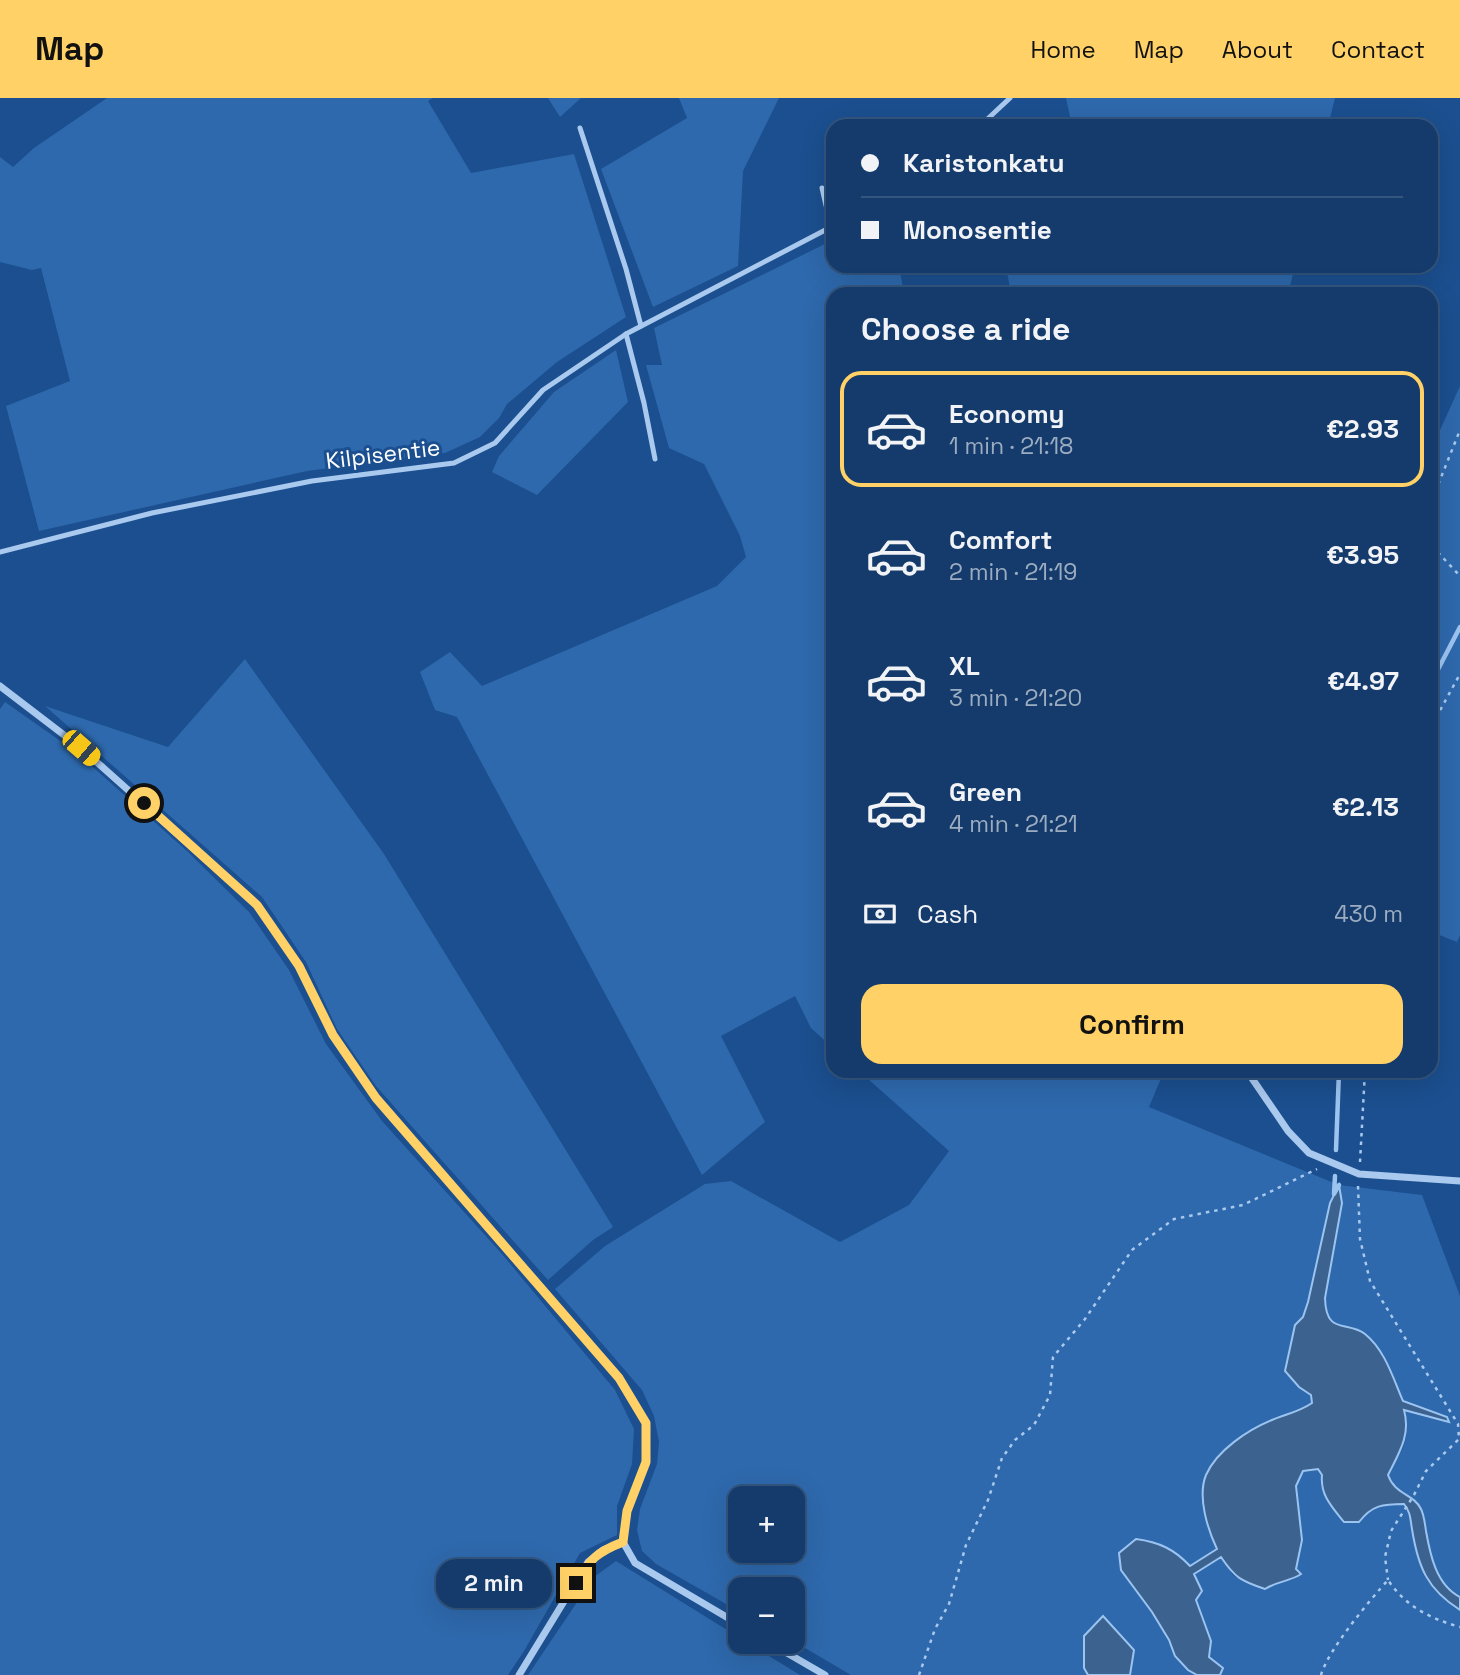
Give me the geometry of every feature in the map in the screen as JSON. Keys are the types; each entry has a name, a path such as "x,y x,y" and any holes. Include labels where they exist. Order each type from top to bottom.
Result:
{"street":[{"path":"0,686 81,748 257,905 299,966 333,1035 376,1098 619,1378 646,1423 646,1462 627,1511 623,1542 635,1563 728,1618"},
{"path":"1252,1078 1288,1130 1309,1153 1359,1174 1460,1181"},
{"path":"519,1675 588,1562 603,1550 623,1542"},
{"path":"789,1654 825,1675"}],"lane":[{"path":"987,119 1010,98"},
{"path":"579,128 626,269 641,326"},
{"path":"822,188 826,204"},
{"name":"Kilpisentie","path":"0,552 152,513 312,481 454,463 495,443 543,390 626,334 826,230"},
{"path":"626,334 655,459"}],"path":[{"path":"1438,485 1460,430"},
{"path":"1438,552 1460,576"},
{"path":"1438,714 1460,674"},
{"path":"1365,1078 1359,1174 1360,1239 1370,1281 1452,1413 1458,1424 1459,1438 1426,1471 1414,1495 1400,1514 1391,1531 1385,1565 1388,1580 1404,1600 1419,1611 1460,1626"},
{"path":"919,1675 935,1629 949,1604 966,1545 988,1500 1002,1458 1015,1440 1034,1425 1050,1395 1053,1357 1101,1296 1132,1250 1174,1219 1243,1205 1331,1162"},
{"path":"1321,1675 1359,1614 1388,1580"}],"shaded area":[{"path":"107,98 433,98 428,101 471,173 574,154 626,317 557,362 507,404 499,418 480,437 445,453 307,471 39,531 6,406 70,381 41,268 32,270 0,262 0,157 13,167 34,148"},
{"path":"548,98 581,98 560,117"},
{"path":"679,98 779,98 743,171 738,266 653,307 601,169 687,118"},
{"path":"1066,98 1335,98 1330,119 1070,119"},
{"path":"826,243 826,273 900,273 903,287 826,287 826,1042 811,1028 795,996 721,1036 765,1122 702,1175 457,717 435,710 420,672 450,652 482,686 717,586 746,557 740,536 704,464 669,448 646,365 662,365 654,328"},
{"path":"1007,273 1293,273 1290,287 1010,287"},
{"path":"616,350 628,402 537,495 492,472 499,456 554,392"},
{"path":"1460,386 1460,935 1457,942 1438,934 1438,435"},
{"path":"245,659 384,854 613,1227 593,1240 548,1280 376,1086 337,1029 306,962 262,897 45,706 168,747"},
{"path":"5,702 76,752 187,851 249,912 289,970 326,1044 382,1121 502,1254 615,1390 634,1429 632,1464 617,1506 617,1535 580,1553 508,1675 0,1675 0,709"},
{"path":"867,1078 1161,1078 1149,1107 1339,1185 1422,1195 1460,1296 1460,1675 1220,1675 1223,1668 1209,1657 1211,1641 1196,1600 1193,1574 1221,1557 1233,1575 1244,1582 1292,1580 1301,1574 1296,1569 1302,1540 1296,1485 1302,1471 1317,1468 1322,1475 1321,1486 1359,1522 1368,1510 1389,1504 1391,1484 1388,1475 1405,1441 1406,1429 1401,1399 1389,1367 1373,1341 1363,1333 1332,1320 1326,1305 1342,1203 1339,1186 1330,1203 1308,1302 1303,1317 1295,1325 1285,1371 1299,1387 1311,1395 1312,1403 1242,1436 1224,1451 1209,1469 1203,1483 1203,1503 1210,1533 1218,1549 1190,1566 1130,1584 1152,1611 1176,1654 1197,1675 1130,1675 1134,1650 1084,1636 1084,1668 1088,1675 851,1675 805,1648 805,1577 728,1577 728,1605 656,1564 642,1551 637,1530 640,1509 657,1464 659,1442 654,1416 642,1390 555,1289 605,1246 705,1184 731,1181 840,1242 909,1205 949,1151"},
{"path":"1339,1185 1342,1203 1325,1298 1326,1310 1333,1322 1365,1334 1378,1348 1403,1401 1447,1417 1449,1422 1404,1410 1405,1436 1388,1475 1391,1482 1421,1509 1436,1568 1445,1585 1460,1597 1460,1610 1439,1594 1426,1576 1417,1555 1409,1513 1404,1504 1378,1507 1359,1522 1344,1522 1325,1495 1322,1475 1318,1469 1303,1471 1296,1486 1302,1540 1296,1569 1301,1574 1265,1589 1239,1578 1221,1557 1194,1574 1202,1591 1196,1600 1211,1641 1209,1657 1223,1668 1220,1675 1197,1675 1175,1656 1152,1612 1121,1570 1119,1553 1136,1539 1144,1540 1172,1551 1190,1566 1217,1549 1203,1503 1204,1484 1211,1466 1225,1449 1243,1435 1312,1403 1311,1395 1299,1387 1285,1371 1295,1325 1303,1317 1308,1302 1330,1203"},
{"path":"616,1561 728,1631 728,1654 766,1654 800,1675 528,1675 594,1577"},
{"path":"1103,1616 1134,1650 1130,1675 1088,1675 1084,1668 1084,1636"}],"waterway":[{"path":"1438,669 1460,627"},
{"path":"1336,1150 1339,1078"},
{"path":"1335,1176 1334,1194 1339,1185"}],"route":[{"path":"144,803 257,905 299,966 333,1035 376,1098 619,1378 646,1423 646,1462 627,1511 623,1542 603,1550 588,1562 576,1583"}]}
